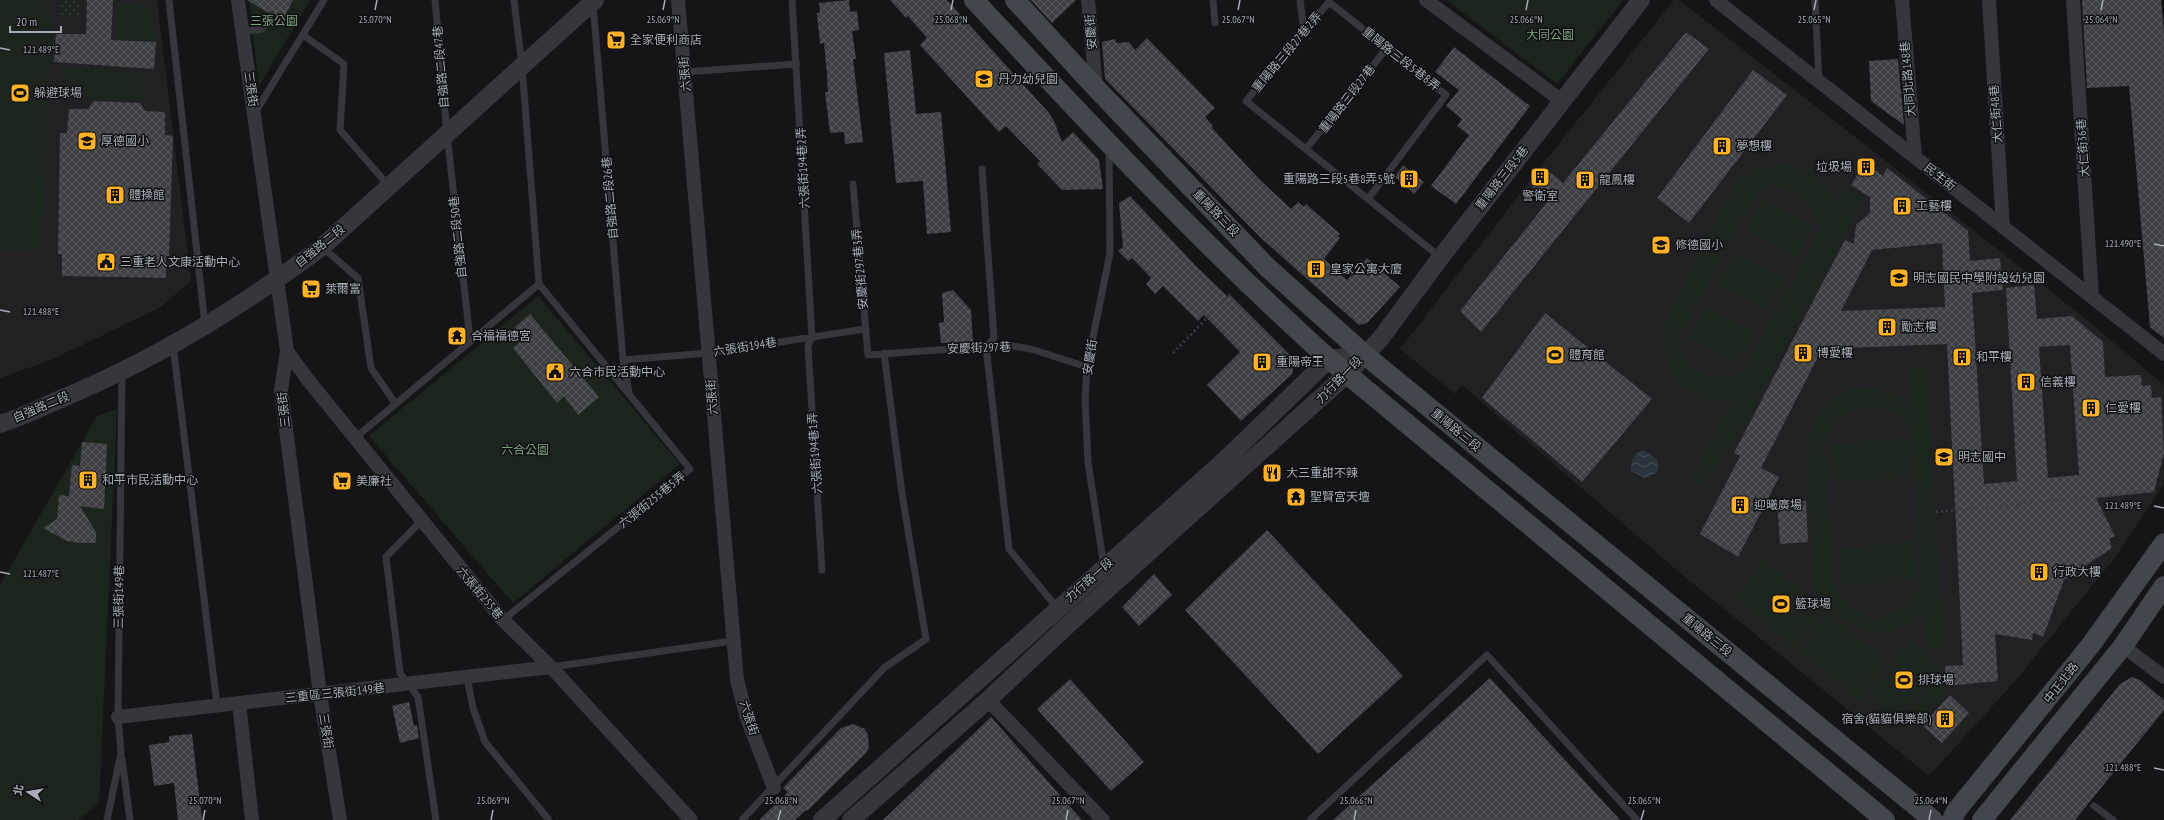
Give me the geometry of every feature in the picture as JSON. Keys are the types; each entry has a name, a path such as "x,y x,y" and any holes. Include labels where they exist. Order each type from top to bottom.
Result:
{"main road":[{"path":"974,0 1110,146 1243,281 1329,360 1885,820"},
{"name":"重陽路三段","path":"1015,0 1096,88 1267,267 1365,355 1933,820"},
{"name":"中正北路","path":"1952,820 1956,811 2090,646 2164,543"},
{"name":"中正北路","path":"1982,820 2123,646 2164,586"}],"street":[{"name":"三張街","path":"238,0 287,350 281,390 320,694 340,820"},
{"name":"自強路二段","path":"0,424 122,372 206,327 276,280 322,247 594,0"},
{"name":"六張街","path":"678,0 737,680 746,712 774,788"},
{"name":"安慶街","path":"1088,0 1096,88"},
{"path":"1426,0 1562,101"},
{"name":"重陽路三段5巷","path":"1365,355 1381,338 1441,257 1641,0"},
{"name":"民生街","path":"1716,0 2164,354"},
{"name":"大同北路148巷","path":"1902,0 1915,157"},
{"name":"大仁街48巷","path":"1989,0 2003,227"},
{"name":"大仁街36巷","path":"2073,0 2092,297"},
{"name":"六張街255巷","path":"287,350 308,380 421,521 503,620 551,667 691,820"},
{"name":"力行路一段","path":"851,820 988,700 1063,616 1104,567 1226,458 1329,360 1365,355"},
{"name":"力行路一段","path":"822,820 1346,375 1365,355"},
{"path":"2123,646 2164,677"},
{"name":"三重區三張街149巷","path":"118,717 408,685 551,667"},
{"path":"988,700 1103,820"},
{"path":"239,703 252,820"}],"lane":[{"path":"169,0 206,327"},
{"path":"254,113 324,0"},
{"name":"自強路二段47巷","path":"435,0 447,134"},
{"path":"355,438 470,340 539,284 522,66 514,0"},
{"name":"自強路二段26巷","path":"594,0 623,360 629,394"},
{"name":"六張街194巷2弄","path":"792,0 812,337"},
{"path":"1213,0 1215,22"},
{"path":"1300,0 1304,31"},
{"path":"1815,0 1819,81"},
{"name":"重陽路三段27巷2弄","path":"1306,149 1246,101 1329,2"},
{"name":"重陽路三段5巷8弄","path":"1329,2 1446,95 1368,198"},
{"path":"242,32 262,29 271,15"},
{"path":"303,34 344,64 340,130 389,186"},
{"name":"重陽路三段27巷","path":"1306,149 1387,48"},
{"path":"685,72 797,64"},
{"name":"自強路二段50巷","path":"447,134 470,340"},
{"name":"安慶街","path":"1104,567 1088,462 1085,400 1087,367 1110,253 1110,146"},
{"path":"1306,149 1441,257"},
{"path":"982,169 994,338 986,347 1009,549 1063,616"},
{"name":"安慶街297巷3弄","path":"853,184 868,355"},
{"path":"322,247 358,278 371,368 395,403"},
{"name":"六張街255巷5弄","path":"503,620 690,470 539,284"},
{"name":"六張街194巷","path":"623,360 708,353 865,329"},
{"name":"六張街194巷1弄","path":"812,337 808,346 822,570"},
{"path":"173,345 217,706"},
{"name":"安慶街297巷","path":"868,355 1007,345 1031,349 1087,367"},
{"path":"742,820 774,788 884,668 926,639 902,494 884,353"},
{"name":"三張街149巷","path":"107,820 121,753 118,717 122,372"},
{"path":"421,521 386,557 400,673 418,698 436,820"},
{"path":"551,667 733,641"},
{"path":"1310,820 1487,656 1637,820"},
{"path":"467,677 473,708 485,742 550,820"},
{"path":"121,753 130,820"},
{"path":"2094,806 2113,820"}],"path":[{"path":"1173,353 1243,281"},
{"path":"1936,512 2154,492"}],"shaded area":[{"name":"厚德國小","path":"0,0 157,0 191,281 161,307 51,360 0,378"},
{"path":"1674,0 1679,0 1886,161 2082,316 2164,385 2164,482 2158,493 2116,556 2017,679 1929,776 1686,578 1462,385 1455,394 1400,349 1549,156"}],"green space":[{"path":"0,0 44,0 52,17 46,178 39,250 0,250"},
{"path":"61,0 79,0 79,17 61,16"},
{"name":"三張公園","path":"249,0 310,0 259,86"},
{"name":"大同公園","path":"1446,0 1623,0 1557,84"},
{"path":"117,4 150,6 156,42 115,40"},
{"path":"63,67 145,72 145,101 62,97"},
{"path":"1783,164 1793,166 1815,175 1826,186 1837,201 1845,185 1864,198 1740,432 1703,487 1691,479 1732,400 1712,402 1697,397 1680,385 1670,370 1663,349 1664,322 1734,186 1757,169","holes":["1772,185 1798,195 1808,204 1821,228 1741,373 1718,376 1695,370 1689,365 1683,356 1680,336 1757,193"]},
{"path":"1763,199 1814,225 1798,257 1746,233"},
{"path":"1734,251 1785,278 1769,310 1717,286"},
{"name":"六合公園","path":"538,296 680,464 513,603 369,436"},
{"path":"1705,305 1756,331 1739,363 1687,339"},
{"path":"1926,367 1945,646 1927,649 1922,614 1905,628 1891,633 1870,634 1835,615 1812,587 1806,440 1815,420 1824,406 1836,395 1854,388 1866,387 1900,395 1911,407 1909,369","holes":["1862,407 1878,408 1890,411 1911,429 1921,585 1908,602 1891,613 1877,619 1851,606 1842,597 1834,583 1825,443 1839,420"]},
{"path":"117,409 99,803 78,820 0,820 0,585 97,416"},
{"path":"1908,437 1910,477 1834,482 1832,444"},
{"name":"籃球場","path":"1915,541 1918,581 1841,586 1840,548"},
{"name":"籃球場","path":"1764,560 1826,610 1796,649 1735,598"},
{"name":"籃球場","path":"1828,612 1890,662 1860,701 1799,650"},
{"name":"排球場","path":"1911,640 1941,666 1897,720 1868,695"},
{"path":"1935,679 1947,691 1923,717 1911,706"}],"water":[{"path":"1644,450 1658,460 1658,472 1645,478 1631,471 1633,458 1637,453"}],"building":[{"path":"87,0 113,0 111,40 156,42 154,69 54,62 56,34 86,34"},
{"path":"247,0 293,0 283,20 276,16 273,11 267,12"},
{"path":"849,0 850,12 857,11 859,30 852,31 856,59 853,59 863,142 845,144 844,132 830,133 825,92 828,92 824,43 820,44 817,13 820,13 819,3"},
{"path":"890,0 947,0 1049,113 1054,121 1062,142 1073,132 1099,160 1103,189 1062,190 1037,164 1040,161 1006,126 999,132 920,45 927,38 908,16 906,18"},
{"path":"1031,0 1076,0 1052,23"},
{"path":"2082,0 2161,0 2164,32 2164,338 2150,327 2129,86 2087,88"},
{"name":"龍鳳樓","path":"1686,32 1709,49 1481,332 1460,311 1549,200 1530,184 1544,167 1563,183"},
{"path":"1147,38 1215,108 1205,117 1213,126 1212,128 1260,180 1291,209 1298,202 1304,207 1306,204 1340,234 1338,236 1340,238 1324,259 1347,280 1367,258 1400,287 1367,323 1359,325 1262,239 1105,79 1102,42 1115,39 1116,43 1129,42 1135,50"},
{"path":"1454,47 1530,106 1456,204 1431,186 1469,135 1457,126 1462,119 1446,106 1459,90 1435,72"},
{"path":"910,50 916,114 941,112 951,232 927,234 923,181 896,183 884,53"},
{"path":"1898,59 1904,125 1871,101 1869,61"},
{"name":"夢想樓","path":"1753,70 1787,95 1689,223 1657,198"},
{"name":"體操館","path":"94,101 140,103 145,111 165,112 165,135 173,136 169,256 166,256 166,278 62,276 62,254 58,254 60,133 67,133 69,109 88,109"},
{"path":"1865,163 1883,176 1887,168 1968,231 1970,261 2000,258 2003,290 1972,293 1984,484 2017,481 2006,288 2034,285 2037,319 2072,316 2103,342 2105,377 2141,375 2142,386 2151,385 2152,398 2161,397 2164,453 2154,492 2096,498 2115,536 2109,539 2112,548 2064,580 2043,637 2033,633 2032,640 1995,634 1998,681 1946,686 1945,666 1963,665 1947,344 1822,349 1761,468 1779,477 1738,557 1700,534 1740,456 1734,453 1845,240 1854,244 1856,225 1870,213 1870,197 1851,185","holes":["1942,243 1945,307 1841,311 1872,250","2070,345 2079,475 2048,478 2039,347"]},
{"name":"重陽路三段5巷8弄5號","path":"1403,165 1424,182 1414,194 1395,177"},
{"path":"1130,196 1195,265 1228,297 1230,295 1293,358 1294,366 1292,374 1241,421 1207,385 1240,352 1204,315 1198,321 1163,286 1155,294 1146,284 1151,278 1132,258 1128,261 1118,251 1123,247 1119,203"},
{"path":"953,290 971,310 973,342 941,343 939,323 944,322 942,293"},
{"name":"體育館","path":"1545,313 1652,399 1582,482 1482,398"},
{"name":"六合市民活動中心","path":"530,314 599,397 578,415 564,396 557,403 513,348 523,339 513,329"},
{"name":"和平市民活動中心","path":"82,442 107,444 104,509 80,506 96,532 96,543 67,541 43,528 57,519 59,495 69,496 72,465 80,466"},
{"path":"1777,500 1806,501 1808,542 1780,544"},
{"path":"1267,530 1403,676 1318,754 1185,610"},
{"path":"1154,574 1172,595 1139,626 1122,607"},
{"path":"2132,677 2140,680 2164,700 2164,710 2075,820 2010,820 2120,684"},
{"path":"1490,678 1620,820 1333,820"},
{"path":"1070,679 1144,762 1111,791 1037,709"},
{"name":"宿舍(貓貓俱樂部)","path":"1950,695 1969,713 1942,743 1922,725"},
{"path":"409,702 414,726 417,725 419,738 400,743 392,706"},
{"path":"991,717 1082,820 883,820"},
{"path":"853,724 865,729 868,735 869,747 866,753 807,811 806,810 795,820 759,820 788,792 783,788 841,728"},
{"path":"192,734 202,820 178,820 174,783 154,786 149,745 169,742 169,736"}],"place":[{"name":"全家便利商店","path":"616,40"},
{"name":"丹力幼兒園","path":"984,79"},
{"name":"躲避球場","path":"20,93"},
{"name":"厚德國小","path":"87,141"},
{"name":"夢想樓","path":"1722,146"},
{"name":"垃圾場","path":"1866,167"},
{"name":"警衛室","path":"1540,177"},
{"name":"重陽路三段5巷8弄5號","path":"1409,179"},
{"name":"龍鳳樓","path":"1585,180"},
{"name":"體操館","path":"115,195"},
{"name":"工藝樓","path":"1902,206"},
{"name":"修德國小","path":"1661,245"},
{"name":"三重老人文康活動中心","path":"106,262"},
{"name":"皇家公寓大廈","path":"1316,269"},
{"name":"明志國民中學附設幼兒園","path":"1899,278"},
{"name":"萊爾富","path":"311,289"},
{"name":"勵志樓","path":"1887,327"},
{"name":"合福福德宮","path":"457,336"},
{"name":"博愛樓","path":"1803,353"},
{"name":"體育館","path":"1555,355"},
{"name":"和平樓","path":"1962,357"},
{"name":"重陽帝王","path":"1262,362"},
{"name":"六合市民活動中心","path":"555,372"},
{"name":"信義樓","path":"2026,382"},
{"name":"仁愛樓","path":"2091,408"},
{"name":"明志國中","path":"1944,457"},
{"name":"大三重甜不辣","path":"1272,473"},
{"name":"和平市民活動中心","path":"88,480"},
{"name":"美廉社","path":"342,481"},
{"name":"聖賢宮天壇","path":"1296,497"},
{"name":"迎曦廣場","path":"1740,505"},
{"name":"行政大樓","path":"2039,572"},
{"name":"籃球場","path":"1781,604"},
{"name":"排球場","path":"1904,680"},
{"name":"宿舍(貓貓俱樂部)","path":"1945,719"}]}
